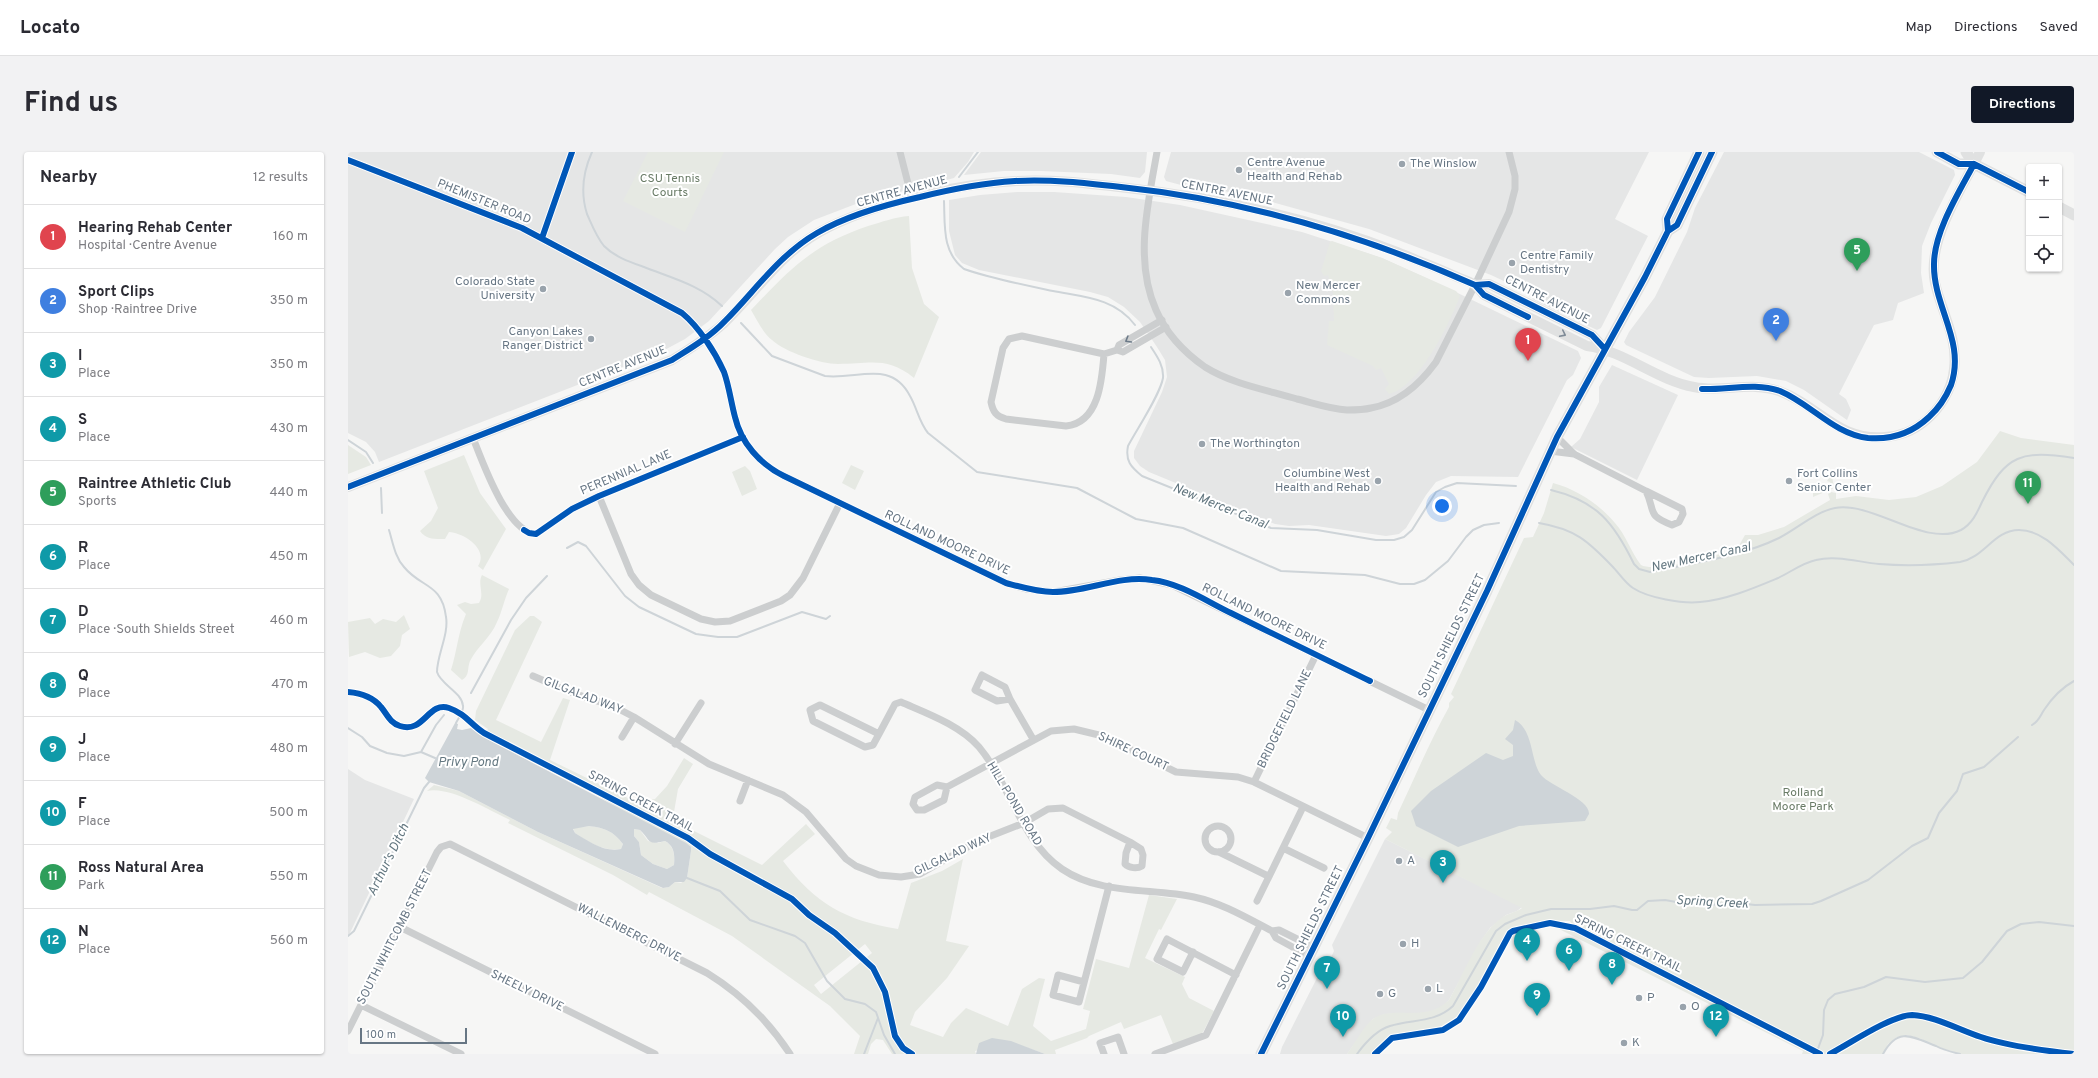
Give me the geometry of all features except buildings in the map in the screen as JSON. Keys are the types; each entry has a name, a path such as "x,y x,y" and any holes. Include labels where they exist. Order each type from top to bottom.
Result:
{"main road":[{"name":"SOUTH SHIELDS STREET","path":"1668,231 1667,219 1699,152"},
{"path":"1683,214 1682,201 1704,152"},
{"name":"SOUTH SHIELDS STREET","path":"1261,1054 1368,838 1428,710 1487,591 1557,437 1604,348 1645,277 1668,231 1677,225 1683,214 1712,152"},
{"path":"1937,152 1959,164 1974,164 2026,190"},
{"path":"1966,152 1974,164"},
{"path":"2062,209 2074,215"}],"street":[{"path":"542,238 572,152"},
{"path":"900,152 912,198"},
{"path":"1158,152 1144,244 1145,273 1152,300 1162,320 1184,350 1198,362 1232,380 1332,408 1364,409 1394,400 1413,388 1428,373 1475,285 1508,217 1512,201 1515,176 1509,152"},
{"name":"CENTRE AVENUE","path":"348,487 672,360 704,340 725,322 782,258 814,235 847,219 912,198 959,188 1017,181 1060,181 1152,190 1255,209 1313,224 1383,246 1475,285 1489,284 1592,335 1604,348 1680,384 1702,389 1759,387 1779,391 1792,397 1839,428 1858,436 1891,437 1912,430 1926,420 1939,407 1953,379 1955,352 1951,332 1935,281 1934,252 1945,223 1980,152"},
{"name":"PHEMISTER ROAD","path":"348,160 522,228 542,238 682,313 689,318 704,340"},
{"path":"1117,350 1120,345 1162,320"},
{"path":"1104,354 1101,384 1094,405 1089,415 1080,424 1066,426 1006,419 998,417 992,411 991,402 1003,348 1009,339 1022,336 1104,354 1117,350 1123,352 1166,327"},
{"name":"ROLLAND MOORE DRIVE","path":"704,340 724,373 735,419 743,437 754,454 771,468 1006,583 1026,589 1054,592 1120,580 1140,578 1155,580 1172,585 1428,710"},
{"name":"PERENNIAL LANE","path":"473,438 492,486 514,519 524,530 529,533 536,534 572,509 599,496 743,437"},
{"path":"1557,437 1574,454 1682,509 1683,514 1679,522 1672,525 1655,517 1652,512 1650,498 1646,491"},
{"path":"1550,451 1574,454"},
{"path":"599,496 632,574 640,585 651,595 701,618 715,622 730,621 781,601 790,595 803,578 840,503"},
{"name":"BRIDGEFIELD LANE","path":"1254,782 1316,655"},
{"path":"1010,699 997,701 975,690 982,675 1005,686 1010,699 1033,739"},
{"name":"GILGALAD WAY","path":"533,676 570,692 615,707 634,717 674,744 708,764 773,789 795,803 815,822 840,852 856,866 869,872 889,876 920,874 978,841 1024,823 1048,809 1063,808 1130,842"},
{"name":"HILL POND ROAD","path":"879,734 895,704 901,702 964,734 978,746 1042,851 1062,869 1085,881 1109,886 1194,897 1227,908 1272,931 1279,930 1311,952"},
{"path":"674,744 701,703"},
{"path":"820,705 879,734 873,745 865,747 813,721 810,710 820,705"},
{"name":"GILGALAD WAY","path":"622,737 634,717"},
{"name":"SHIRE COURT","path":"946,787 944,800 924,810 918,810 913,804 914,797 938,785 946,787 1033,739 1051,732 1083,730 1103,736 1176,772 1238,777 1254,782 1368,838"},
{"path":"740,801 748,780"},
{"path":"1257,901 1303,806"},
{"name":"SOUTH WHITCOMB STREET","path":"348,1031 437,852 445,845"},
{"name":"WALLENBERG DRIVE","path":"445,845 457,847 707,973 724,984 753,1008 769,1024 790,1054"},
{"path":"1283,848 1324,868"},
{"path":"1218,852 1268,876"},
{"path":"1084,982 1058,975 1053,995 1079,1002 1109,886"},
{"path":"1156,1054 1206,1036 1260,925"},
{"name":"SHEELY DRIVE","path":"400,927 655,1054"},
{"path":"1193,952 1183,972 1158,959 1167,939 1193,952 1236,975"},
{"path":"361,1005 461,1054"},
{"path":"1104,1054 1100,1043 1118,1037 1124,1054"}],"shaded area":[{"name":"Colorado State University","path":"348,152 974,152 968,162 954,178 861,202 814,220 788,237 775,249 709,321 685,339 657,354 379,462 375,452 366,442 348,433"},
{"path":"981,152 1147,152 1145,172 1140,178 1111,174 1041,171 1004,171 964,175"},
{"path":"1171,152 1649,152 1615,219 1648,236 1601,328 1597,330 1534,300 1523,290 1491,275 1369,229 1257,198 1195,185 1181,185 1166,181 1164,177"},
{"path":"1724,152 1919,152 1954,170 1955,175 1931,223 1922,246 1921,273 1924,293 1898,303 1893,320 1874,325 1839,394 1846,399 1851,410 1847,420 1804,390 1786,381 1757,376 1709,378 1694,377 1626,345 1624,342 1629,332 1655,297 1687,232 1695,208"},
{"path":"1017,192 1054,192 1126,197 1180,205 1302,232 1382,258 1578,351 1581,358 1573,375 1567,380 1518,477 1451,476 1436,482 1426,495 1406,528 1399,534 1386,536 1309,525 1289,526 1275,524 1149,472 1140,466 1134,458 1134,451 1162,392 1167,377 1165,360 1140,322 1124,307 1108,297 1090,292 979,270 962,263 955,255 949,231 949,200 980,195"},
{"path":"1612,365 1678,395 1637,480 1571,447 1580,439 1599,402 1599,387"},
{"path":"348,769 365,780 414,799 348,937"},
{"path":"1385,839 1522,907 1517,911 1506,915 1490,928 1481,941 1449,1000 1442,1008 1425,1013 1385,1014 1373,1019 1347,1054 1280,1054 1282,1047 1319,974 1325,970 1334,951 1332,945"}],"green space":[{"name":"CSU Tennis Courts","path":"648,152 724,152 685,232 623,201"},
{"path":"909,216 912,268 924,304 939,317 914,378 904,371 887,364 838,364 813,360 785,349 766,334 751,310 790,270 817,250 848,233 888,220"},
{"path":"1332,241 1382,258 1456,291 1460,296 1441,337 1422,367 1412,379 1400,389 1389,394 1385,389 1389,384 1381,368 1376,370 1373,366 1327,345 1329,321 1334,321 1333,293 1328,275 1324,276 1321,271 1330,242"},
{"name":"Rolland Moore Park","path":"2000,431 2021,438 2074,445 2074,1054 1960,1054 1936,1046 1919,1038 1907,1035 1897,1037 1888,1044 1883,1054 1802,1054 1803,1051 1553,926 1575,931 1784,1039 1810,1051 1812,1048 1639,957 1573,926 1570,921 1565,921 1529,925 1508,932 1482,984 1465,1010 1448,1026 1427,1032 1401,1033 1384,1043 1374,1054 1347,1054 1362,1031 1373,1019 1390,1013 1420,1013 1430,1011 1440,1007 1449,1000 1477,946 1484,936 1503,917 1522,908 1385,839 1392,832 1386,828 1391,818 1397,820 1398,813 1435,733 1449,707 1449,703 1454,697 1451,694 1524,538 1533,537 1544,513 1553,483 1579,493 1609,516 1619,528 1641,565 1660,567 1688,562 1737,549 1745,535 1758,535 1784,527 1830,500 1828,494 1831,492 1836,493 1836,499 1856,496 1889,500 1916,497 1942,486 1977,462"},
{"path":"348,445 366,457 371,465 348,474"},
{"path":"464,455 480,493 506,529 483,570 478,566 481,560 478,548 468,539 461,535 449,532 445,539 431,538 425,536 420,531 431,521 438,508 424,471"},
{"path":"851,465 864,471 855,490 842,483"},
{"path":"745,466 750,471 757,489 742,496 732,472"},
{"path":"1830,476 1832,476 1834,488 1813,497 1813,489 1820,484 1826,486 1831,485 1830,482 1827,481"},
{"path":"482,575 509,589 494,627 476,651 470,661 467,674 462,680 451,670 461,628 466,614 457,605 465,602 471,604 479,603 481,600 480,582"},
{"path":"404,615 410,629 402,635 400,646 391,656 380,658 365,652 349,657 348,622 370,618 375,624 383,619 396,622"},
{"path":"530,616 534,616 542,622 496,720 541,742 563,698 570,700 550,760 636,802 655,799 667,786 684,758 693,764 678,789 674,812 680,824 762,865 806,824 815,834 783,861 807,888 833,908 862,921 898,929 911,883 942,871 963,859 946,941 969,946 947,978 915,1012 910,1025 943,1037 951,1023 966,1008 1008,1026 1022,989 1039,978 1045,979 1033,1026 1051,1041 1086,1029 1090,1011 1083,1009 1096,959 1129,968 1149,895 1177,899 1161,930 1159,929 1145,958 1185,977 1182,984 1189,998 1214,1011 1202,1034 1173,1044 1161,1015 1124,1029 1121,1022 1087,1038 1055,1050 1056,1054 1045,1054 1011,1042 975,1051 976,1054 892,1054 883,1040 876,1039 871,1044 868,1054 854,1054 860,1036 830,1006 732,936 649,892 647,895 613,875 508,823 510,820 480,805 458,795 447,792 436,790 427,791 434,785 459,791 538,832 662,888 669,887 675,882 681,883 687,878 691,851 591,792 483,737 488,729 475,720 476,711 515,630","holes":["865,944 872,953 821,994 814,985"]},
{"path":"589,826 604,829 612,833 623,844 621,849 615,850 596,846 575,833 573,828"},
{"path":"634,829 640,830 648,841 658,843 665,841 668,843 673,851 674,865 667,869 653,864 641,855 639,842 634,836"}],"water":[{"path":"1515,720 1526,731 1535,762 1541,775 1577,798 1588,808 1589,814 1585,821 1519,826 1458,847 1416,826 1411,811 1431,791 1486,753 1503,760 1513,756 1513,745 1505,739 1513,730"},
{"name":"Privy Pond","path":"455,723 458,724 457,729 462,730 471,728 483,737 686,843 691,847 687,878 684,882 675,882 669,887 663,888 538,832 459,791 429,782 425,778","holes":["589,826 604,829 612,833 623,844 621,849 615,850 597,846 575,833 573,829","634,829 640,830 652,842 655,843 665,841 668,843 673,851 674,865 667,869 653,864 641,855 639,842 634,836"]},
{"path":"992,1038 1011,1041 1045,1054 976,1054 979,1043"}],"waterway":[{"path":"592,152 586,167 584,182 583,190 585,206 596,234 604,246 623,259 695,287 722,306"},
{"name":"New Mercer Canal","path":"959,177 978,152"},
{"name":"New Mercer Canal","path":"944,201 945,229 948,247 957,262 964,269 1008,282 1098,300 1118,309 1135,325"},
{"path":"741,323 772,356 825,376 883,374 893,378 902,385 910,396 922,424 928,433 977,472 1077,488 1136,519 1183,528 1281,571 1365,575 1400,584 1414,584 1425,580 1448,561 1473,530 1484,525 1499,523"},
{"name":"New Mercer Canal","path":"1151,347 1161,365 1163,378 1153,403 1128,446 1128,460 1135,470 1142,476 1271,528 1317,530 1376,540 1394,540 1404,537 1412,530 1436,492 1445,487 1457,483 1516,486"},
{"path":"348,440 366,452 373,463"},
{"name":"New Mercer Canal","path":"1551,490 1581,500 1592,507 1611,525 1634,564 1639,569 1650,572 1716,559 1764,545 1779,538 1820,513 1835,508 1850,508 1866,511 1916,529 1932,533 1947,534 1961,530 1968,525 1999,474 2008,465 2018,459 2028,456 2041,455 2074,458"},
{"path":"381,488 382,513"},
{"path":"1539,523 1562,529 1580,537 1596,550 1627,583 1639,592 1666,600 1684,602 1710,601 1730,596 1778,578 1806,563 1816,560 1831,558 1899,565 1960,562 1976,555 2003,534 2010,531 2019,530 2035,533 2043,537 2056,547 2074,565"},
{"path":"389,530 398,559 411,574 435,592 444,606 446,630 437,672 439,677 462,701 463,710 456,723"},
{"path":"567,548 578,542 586,546 625,596 639,607 696,634 718,637 737,637 802,612 826,619 830,616"},
{"path":"471,693 511,620 526,598 547,576"},
{"name":"Spring Creek","path":"2032,725 2038,720 2057,694 2074,681"},
{"path":"421,752 436,725 444,715"},
{"name":"Spring Creek","path":"348,728 362,737 370,746 387,753 404,756 421,752 435,758"},
{"name":"Spring Creek","path":"1357,1054 1372,1037 1385,1028 1431,1018 1453,1006 1496,931 1505,924 1526,915 1551,909 1590,909 1614,906 1637,910 1648,901 1665,900 1693,905 1712,905 1729,902 1755,905 1812,904 1868,880 1912,846 1928,838 1939,813 1957,791 1963,774 1984,767 2018,737"},
{"name":"Arthur's Ditch","path":"348,936 354,931 424,788 429,782"},
{"name":"Spring Creek","path":"687,878 720,891 750,920 795,936 805,943 827,981 845,999 865,1004 876,1012 884,1035 895,1054"},
{"path":"1816,1054 1823,1035 1824,1010 1828,1000 1835,994 1864,987 1886,977 1925,982 1963,978 1982,962 2007,931 2021,924 2039,922 2074,926"},
{"path":"864,1054 878,1018"},
{"name":"New Mercer Canal","path":"1883,1054 1894,1040 1906,1036 1913,1037 1945,1050 1960,1054"}],"cycle path":[{"path":"542,238 572,152"},
{"path":"1261,1054 1368,838 1487,591 1557,437 1645,277 1668,231 1667,219 1699,152"},
{"path":"1668,231 1677,225 1712,152"},
{"path":"1937,152 1959,164 1974,164 2026,190"},
{"path":"348,160 522,228 682,313 694,325 711,348 724,372 738,427 747,444 760,459 784,476 1006,583 1023,588 1053,592 1127,580 1139,579 1162,582 1193,593 1248,622 1370,681"},
{"path":"1702,389 1751,387 1771,388 1780,391 1802,403 1844,431 1868,438 1885,438 1901,434 1922,423 1936,410 1944,398 1951,385 1955,369 1955,354 1952,339 1938,295 1935,280 1935,252 1948,212 1974,164"},
{"path":"348,487 672,360 700,342 719,327 768,274 803,242 841,221 880,207 944,191 979,185 1028,181 1081,183 1167,193 1258,211 1346,235 1389,250 1475,285 1484,295 1528,317"},
{"path":"1475,285 1489,284 1592,335 1604,348"},
{"path":"524,530 529,533 536,534 572,509 599,496 743,437"},
{"name":"SPRING CREEK TRAIL","path":"348,692 357,693 370,698 381,707 391,721 400,726 415,726 436,709 442,707 455,710 484,733 688,838 710,854 792,899 809,915 835,933 873,968 885,992 895,1036 903,1048 912,1054"},
{"name":"SPRING CREEK TRAIL","path":"1375,1054 1392,1038 1443,1030 1459,1020 1481,987 1510,933 1513,931 1550,923 1575,928 1820,1054"},
{"path":"1830,1054 1882,1025 1904,1016 1912,1015 1929,1018 1981,1037 2015,1046 2074,1054"}],"place":[{"name":"The Winslow","path":"1402,164"},
{"name":"Centre Avenue Health and Rehab","path":"1239,170"},
{"name":"Centre Family Dentistry","path":"1512,263"},
{"name":"Raintree Athletic Club","path":"1857,271"},
{"name":"Colorado State University","path":"543,289"},
{"name":"New Mercer Commons","path":"1288,293"},
{"name":"Canyon Lakes Ranger District","path":"591,339"},
{"name":"Sport Clips","path":"1776,341"},
{"name":"Hearing Rehab Center","path":"1528,361"},
{"name":"The Worthington","path":"1202,444"},
{"name":"Columbine West Health and Rehab","path":"1378,481"},
{"name":"Fort Collins Senior Center","path":"1789,481"},
{"name":"Ross Natural Area","path":"2028,504"},
{"name":"A","path":"1399,861"},
{"name":"I","path":"1443,883"},
{"name":"H","path":"1403,944"},
{"name":"S","path":"1527,961"},
{"name":"R","path":"1569,971"},
{"name":"Q","path":"1612,985"},
{"name":"D","path":"1327,989"},
{"name":"L","path":"1428,989"},
{"name":"G","path":"1380,994"},
{"name":"P","path":"1639,998"},
{"name":"O","path":"1683,1007"},
{"name":"J","path":"1537,1016"},
{"name":"F","path":"1343,1037"},
{"name":"N","path":"1716,1037"},
{"name":"K","path":"1624,1043"}]}
